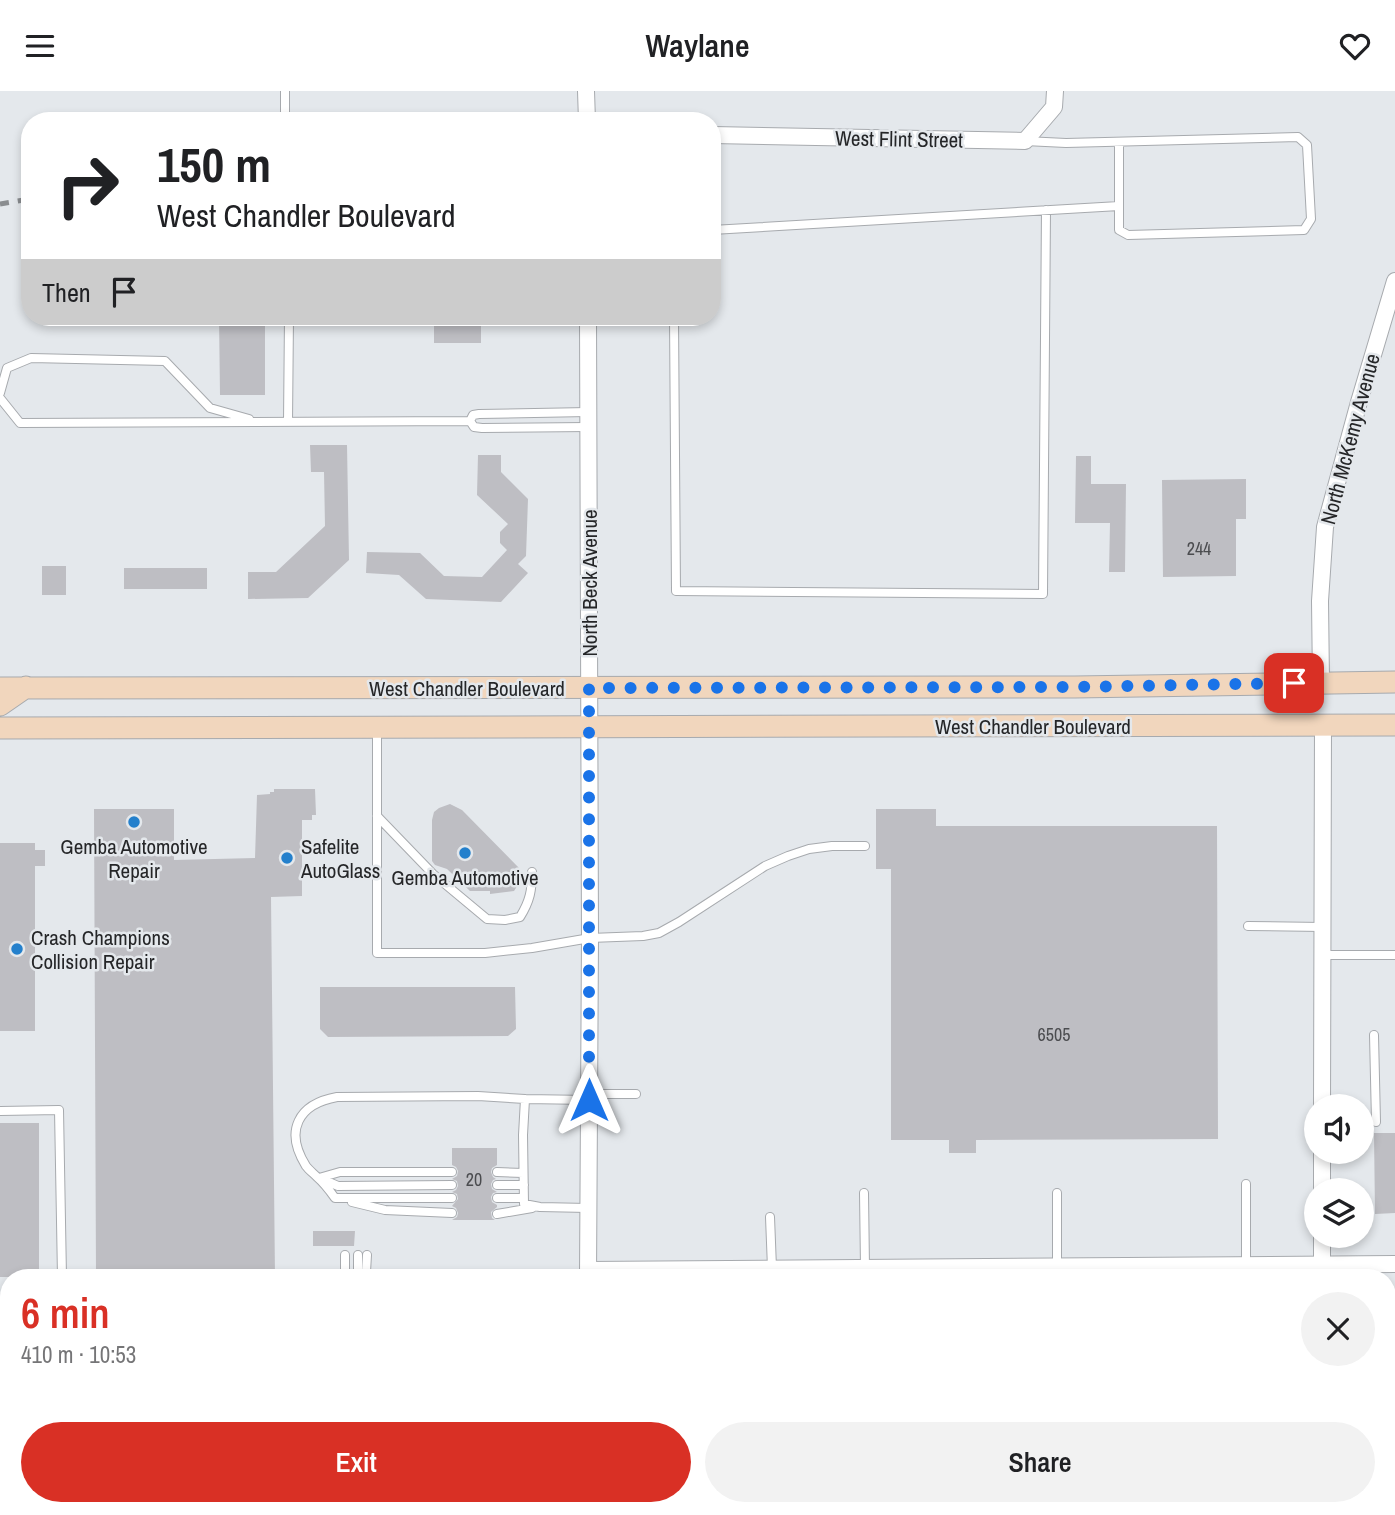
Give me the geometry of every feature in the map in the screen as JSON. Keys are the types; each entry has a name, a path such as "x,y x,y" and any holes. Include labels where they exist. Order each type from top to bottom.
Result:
{"main road":[{"name":"West Chandler Boulevard","path":"0,688 1075,687 1395,683"},
{"path":"0,705 26,688"},
{"name":"West Chandler Boulevard","path":"0,728 1395,725"}],"street":[{"path":"586,91 587,112"},
{"path":"1025,141 1055,107 1055,91"},
{"name":"West Flint Street","path":"721,135 1025,141"},
{"name":"North McKemy Avenue","path":"1321,683 1320,601 1325,527 1359,402 1390,315 1395,281"},
{"name":"North Beck Avenue","path":"588,326 588,1269"},
{"path":"1322,1094 1323,726"},
{"path":"1322,1248 1322,1269"},
{"path":"1343,1269 1395,1264"},
{"path":"1193,1269 1246,1265 1297,1269"},
{"path":"741,1269 1096,1269"}],"lane":[{"path":"285,91 285,112"},
{"path":"1025,141 1066,143 1298,137 1307,145 1311,219 1304,230 1128,235 1119,230 1119,142"},
{"path":"721,229 1119,206"},
{"path":"674,326 676,591 1043,594 1046,210"},
{"path":"288,422 289,326"},
{"path":"259,422 210,408 165,361 31,358 7,368 0,395 20,423 288,422 470,421"},
{"path":"470,421 473,415 479,414 588,419"},
{"path":"470,421 474,427 482,428 588,419"},
{"path":"377,726 377,953 485,953 590,938 659,933 765,866 788,856 809,849 832,846 865,846"},
{"path":"377,816 433,874 486,919 505,920 520,917 532,893 532,871"},
{"path":"1248,926 1323,927"},
{"path":"1323,954 1395,955"},
{"path":"1374,1035 1376,1122"},
{"path":"452,1213 385,1210 335,1198 307,1168 297,1148 295,1134 299,1121 307,1109 337,1097 478,1096 525,1099 636,1094"},
{"path":"525,1099 524,1204 589,1208"},
{"path":"0,1111 59,1110 62,1269"},
{"path":"319,1178 340,1172 452,1172"},
{"path":"497,1173 523,1173"},
{"path":"319,1178 338,1186 452,1185"},
{"path":"1246,1184 1246,1265"},
{"path":"497,1185 524,1185"},
{"path":"864,1193 865,1268"},
{"path":"1057,1193 1057,1267"},
{"path":"335,1198 452,1198"},
{"path":"497,1198 524,1198"},
{"path":"497,1214 540,1207"},
{"path":"771,1217 772,1268"},
{"path":"345,1255 345,1269"},
{"path":"362,1255 362,1269"}],"building":[{"path":"219,326 265,326 265,395 220,395"},
{"path":"434,326 481,326 481,343 434,343"},
{"path":"310,445 347,445 349,560 308,598 248,599 248,572 276,572 325,526 324,472 311,472"},
{"path":"478,455 501,455 501,472 528,499 526,556 518,564 528,573 501,602 426,599 399,575 366,573 367,552 420,553 444,576 482,577 507,550 500,543 500,532 508,524 477,495"},
{"path":"1076,456 1091,456 1091,484 1126,484 1125,572 1109,572 1110,523 1075,523"},
{"path":"1246,479 1246,519 1236,519 1236,576 1163,577 1162,480"},
{"path":"42,566 66,566 66,595 42,595"},
{"path":"124,568 207,568 207,589 124,589"},
{"path":"274,789 315,789 316,815 312,815 312,820 302,820 302,896 271,897 275,1269 96,1269 94,809 174,809 174,860 255,858 257,795 274,792"},
{"path":"450,804 462,810 519,868 521,880 514,891 490,894 490,891 470,891 447,869 435,865 432,861 434,812"},
{"path":"876,809 936,809 936,826 1217,826 1218,1139 976,1140 976,1153 949,1153 949,1140 891,1140 891,869 876,869"},
{"name":"Crash Champions Collision Repair","path":"0,843 35,843 35,850 45,850 45,866 35,866 35,1031 0,1031"},
{"path":"320,987 515,987 516,1029 508,1036 328,1037 320,1029"},
{"path":"0,1123 39,1123 39,1269 0,1269"},
{"path":"1374,1133 1395,1133 1395,1213 1375,1214"},
{"path":"452,1148 497,1148 497,1165 491,1172 496,1179 491,1184 492,1189 497,1192 491,1197 492,1202 497,1205 491,1212 495,1220 452,1220 458,1213 452,1206 458,1199 457,1194 452,1192 458,1186 457,1181 452,1179 457,1176 458,1171 452,1165"},
{"path":"313,1231 355,1231 354,1246 313,1246"}],"railway":[{"path":"0,204 21,200"}],"place":[{"name":"Gemba Automotive Repair","path":"134,822"},
{"name":"Gemba Automotive","path":"465,853"},
{"name":"Safelite AutoGlass","path":"287,858"},
{"name":"Crash Champions Collision Repair","path":"17,949"}],"route":[{"path":"589,1100 589,688 1075,687 1294,683"}]}
